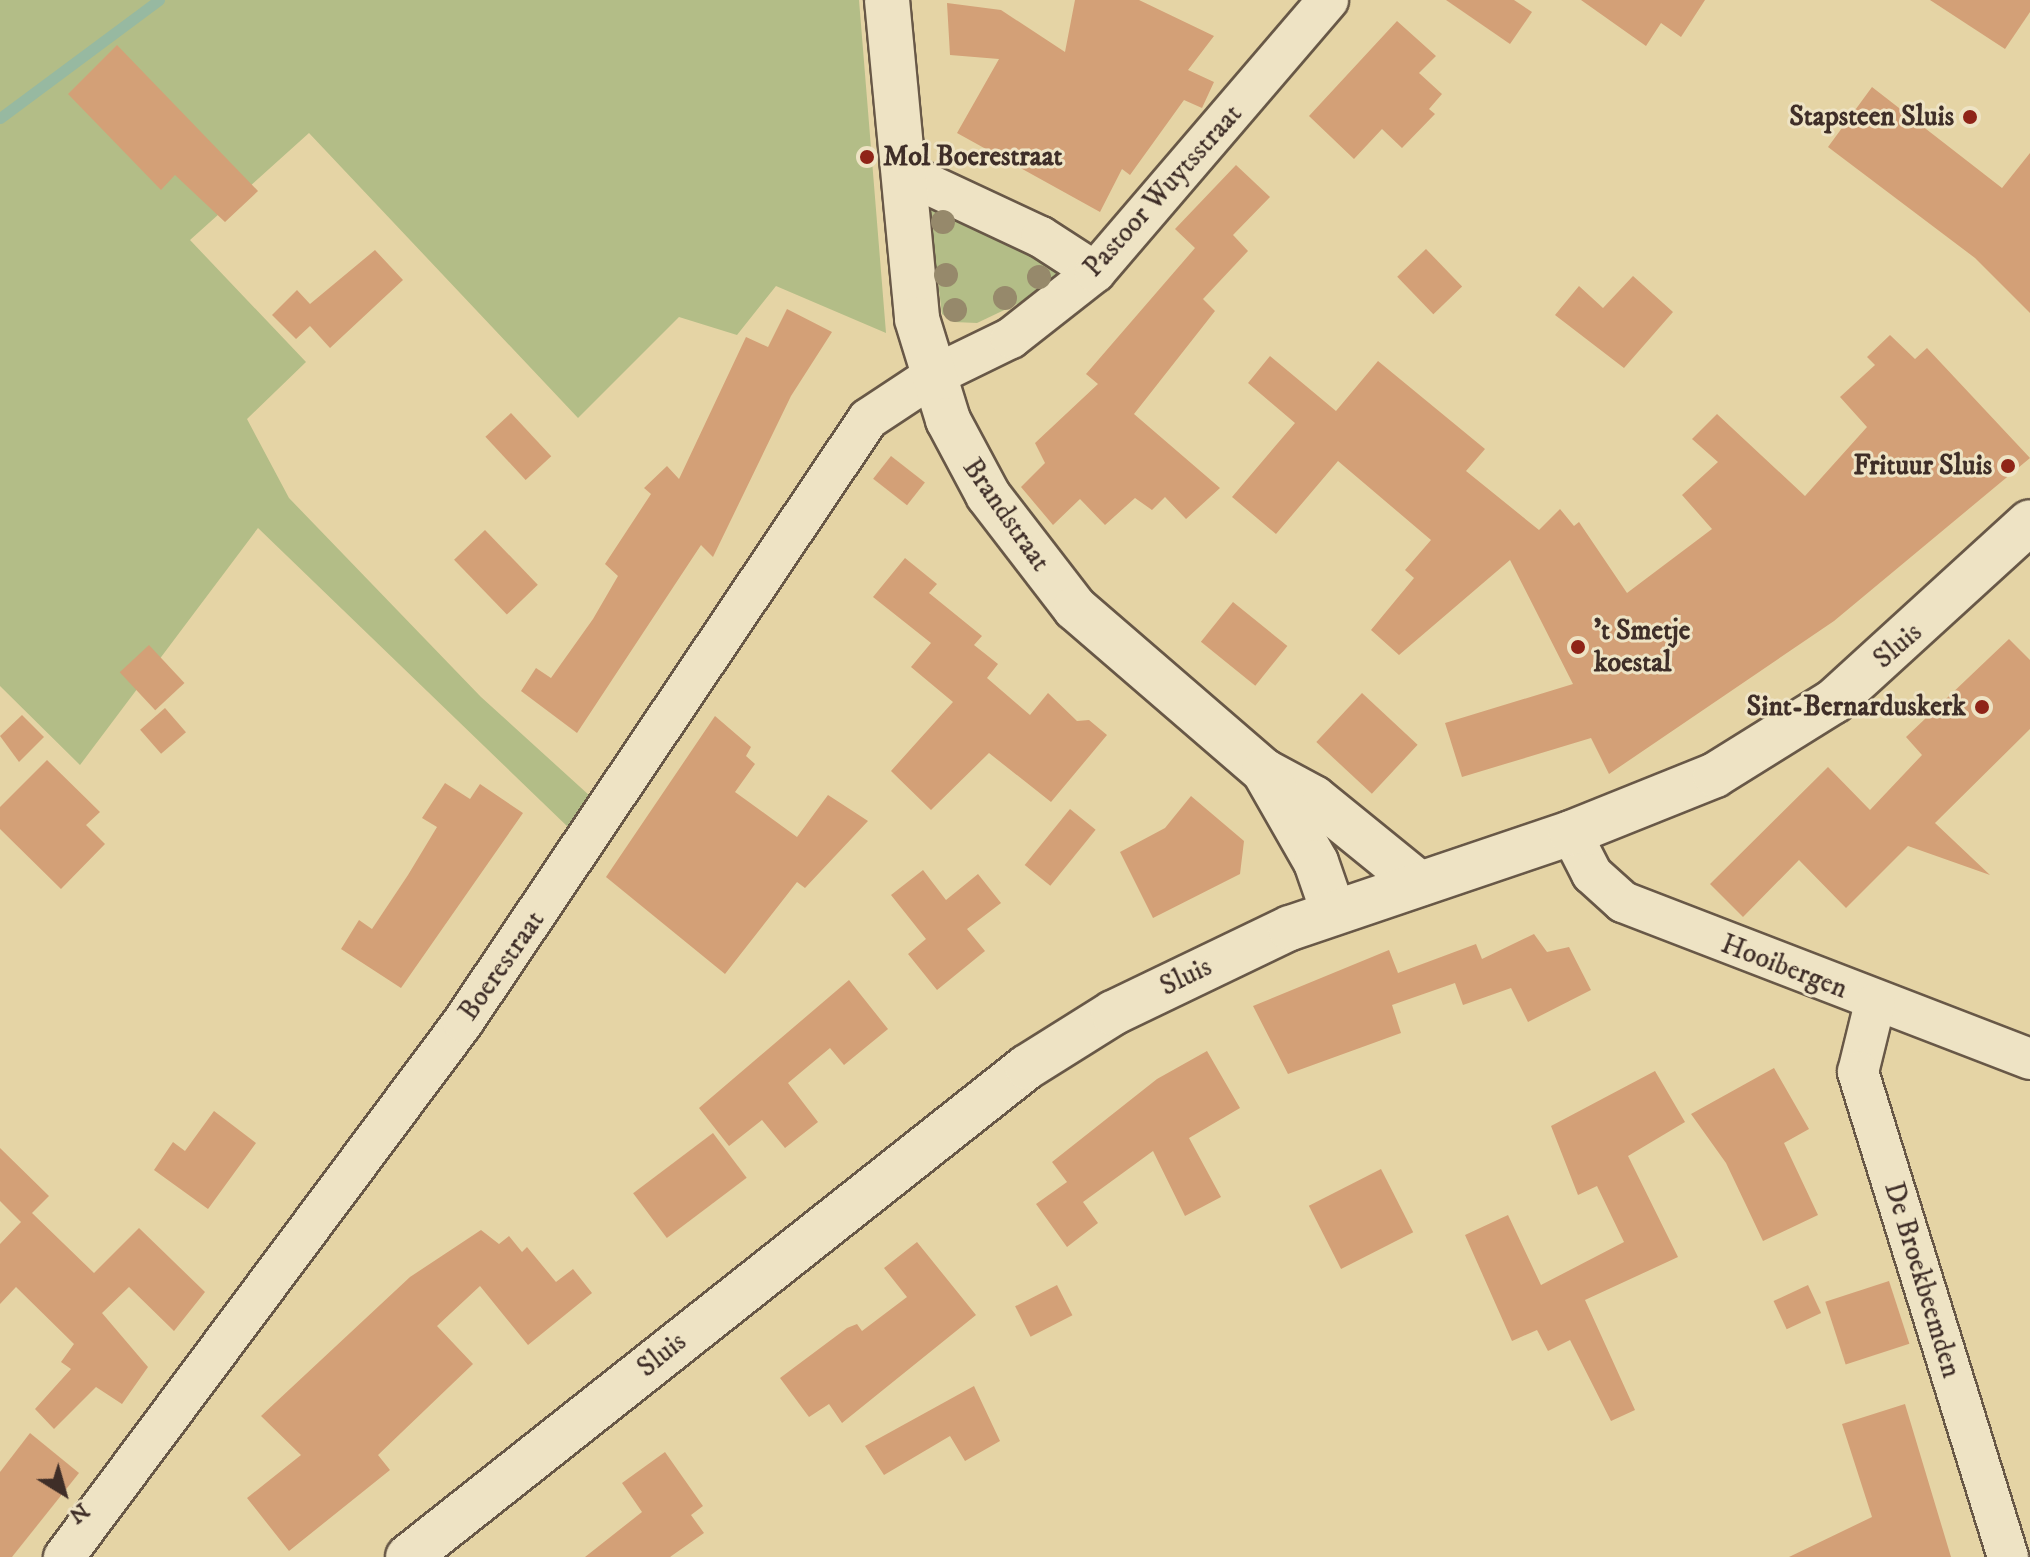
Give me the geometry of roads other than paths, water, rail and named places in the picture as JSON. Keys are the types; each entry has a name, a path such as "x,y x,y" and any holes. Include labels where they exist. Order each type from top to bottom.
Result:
{"street":[{"name":"Brandstraat","path":"887,0 917,319 933,376 961,451 1025,549 1075,608 1264,771 1314,798 1420,884"},
{"name":"Pastoor Wuytsstraat","path":"933,376 1011,338 1095,272 1328,0"},
{"path":"902,172 1041,237 1095,272"},
{"name":"Boerestraat","path":"64,1557 471,1010 848,445 868,419 933,376"},
{"name":"Sluis","path":"408,1557 1027,1067 1113,1013 1333,911 1571,833 1715,775 1790,732 1906,641 2030,522"},
{"name":"Brandstraat","path":"1264,771 1316,862 1333,911"},
{"name":"Hooibergen","path":"1571,833 1592,874 1623,902 1875,1003 2030,1059"},
{"name":"De Broekbeemden","path":"1875,1003 1858,1072 2008,1557"}],"waterway":[{"path":"0,118 159,0"}],"place":[{"name":"Stapsteen Sluis","path":"1970,117"},
{"name":"Mol Boerestraat","path":"867,157"},
{"name":"Frituur Sluis","path":"2008,466"},
{"name":"'t Smetje koestal","path":"1578,647"},
{"name":"Sint-Bernarduskerk","path":"1982,707"}]}
